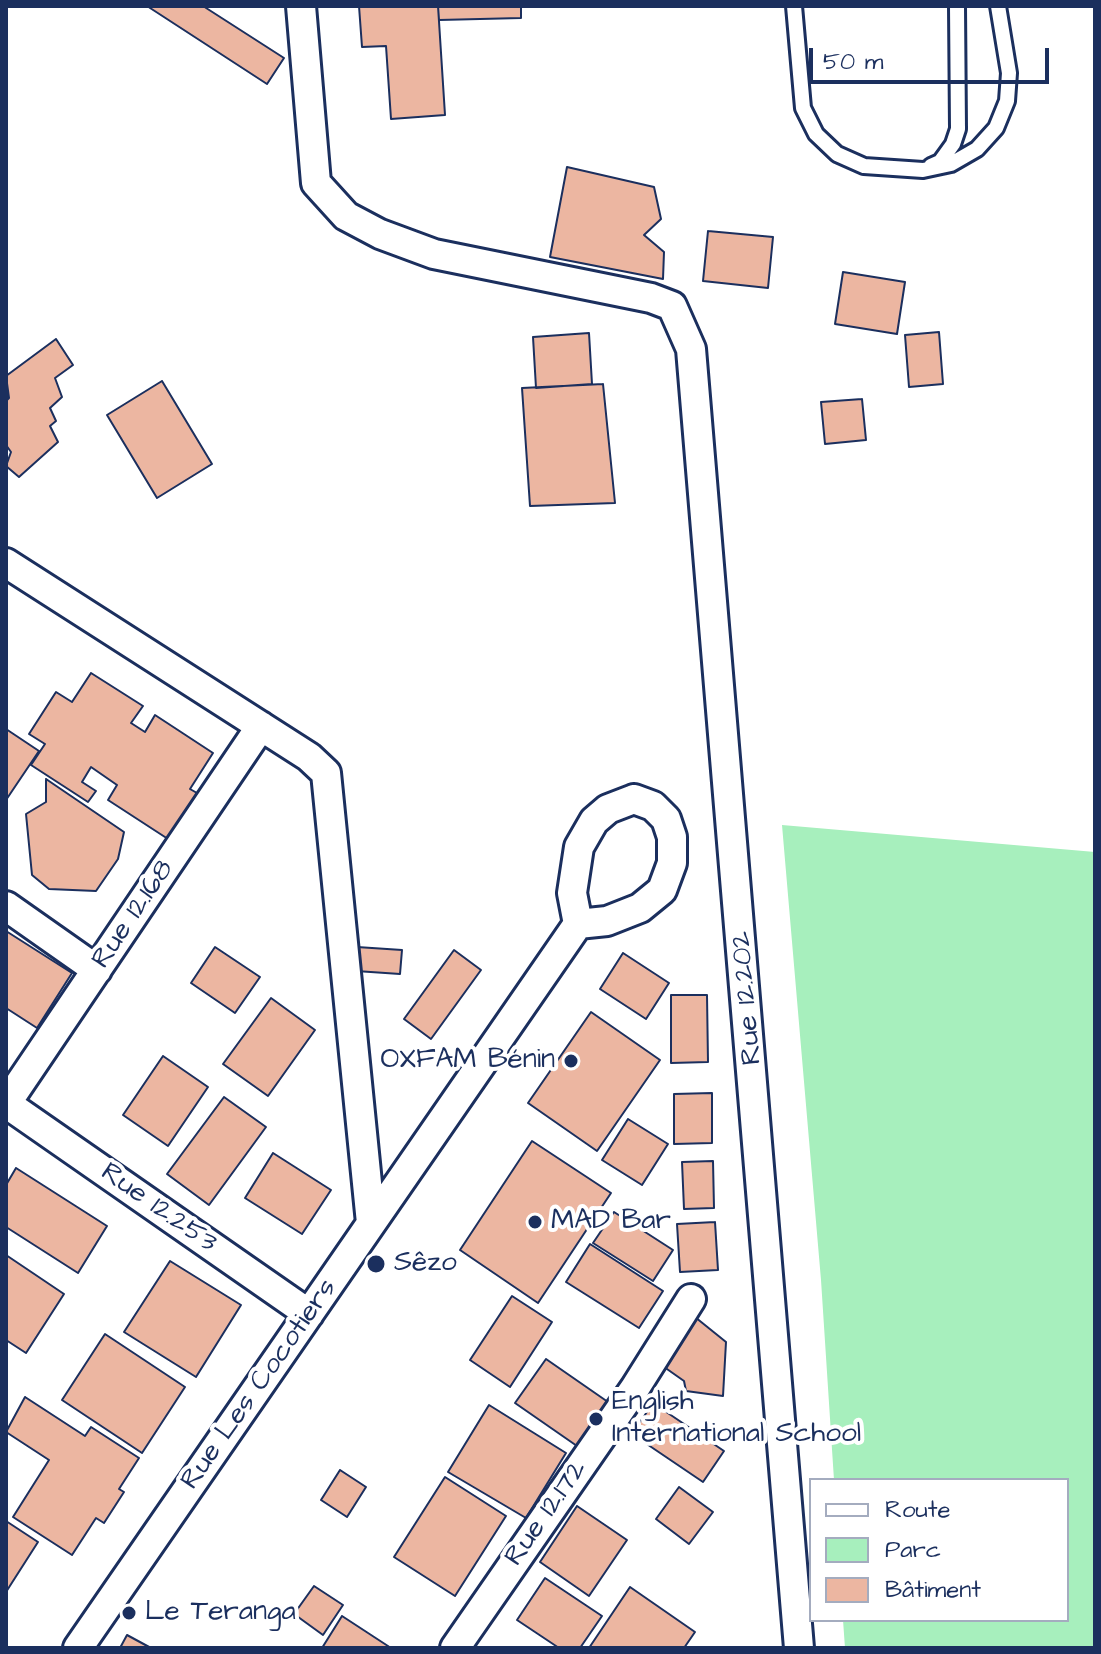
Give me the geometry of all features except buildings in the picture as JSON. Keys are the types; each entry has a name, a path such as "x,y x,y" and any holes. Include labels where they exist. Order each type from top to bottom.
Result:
{"street":[{"name":"Rue 12.202","path":"301,6 316,183 346,216 380,234 434,254 651,298 672,306 691,349 753,1062 799,1648"},
{"path":"6,563 309,757 326,773 371,1223"},
{"name":"Rue 12.168","path":"6,1104 261,726"},
{"path":"634,799 653,806 666,819 672,837 672,863 662,890 640,908 607,921 578,924 572,893 574,864 594,821 619,802 634,799"},
{"path":"6,906 97,970"},
{"name":"Rue Les Cocotiers","path":"78,1648 578,924"},
{"name":"Rue 12.253","path":"6,1104 309,1314"},
{"name":"Rue 12.172","path":"455,1648 635,1388 691,1299"}],"lane":[{"path":"794,6 803,108 816,134 837,154 864,166 923,170 951,164 964,157 977,149 996,128 1007,101 1009,73 998,6"},
{"path":"923,170 940,162 953,144 958,129 957,6"}],"green space":[{"path":"782,825 1095,852 1095,1648 845,1648 843,1622 1069,1622 1069,1478 834,1478 821,1280"}],"place":[{"name":"OXFAM Bénin","path":"571,1061"},
{"name":"MAD Bar","path":"535,1222"},
{"name":"Sêzo","path":"376,1264"},
{"name":"English International School","path":"596,1419"},
{"name":"Le Teranga","path":"129,1613"}]}
